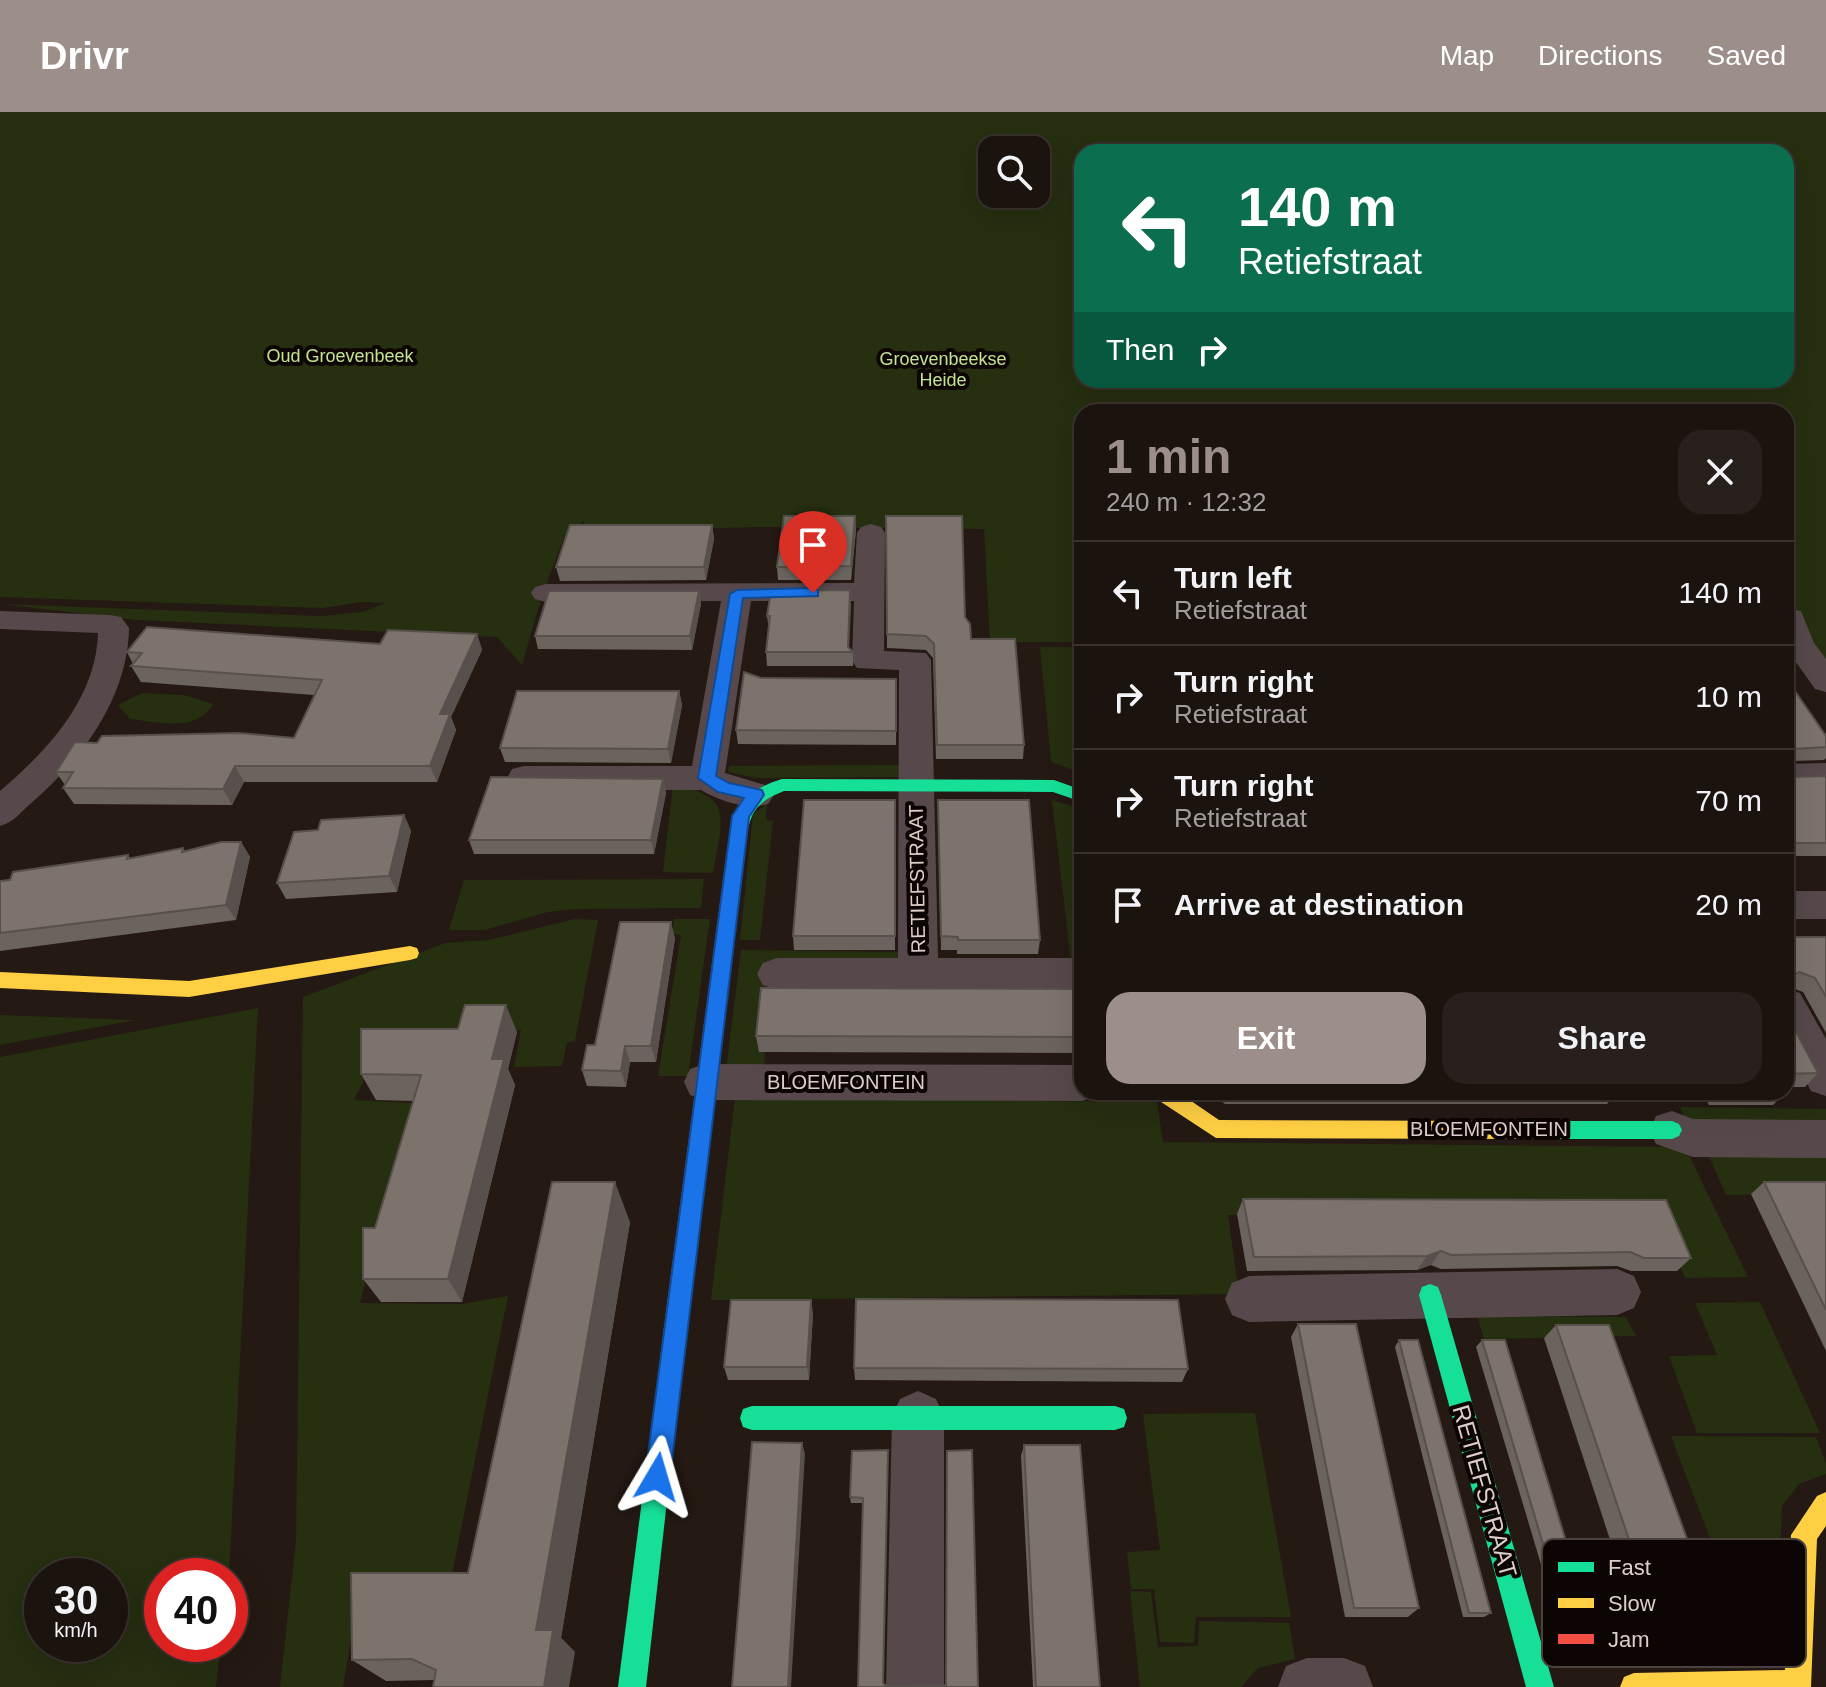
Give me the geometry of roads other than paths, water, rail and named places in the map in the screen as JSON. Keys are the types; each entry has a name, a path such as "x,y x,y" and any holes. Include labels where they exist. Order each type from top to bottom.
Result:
{"street":[{"path":"838,680 914,680 915,660 868,661 871,533"},
{"path":"546,593 869,592"},
{"path":"707,778 737,594"},
{"path":"0,620 110,624 114,628 103,685 93,704 40,776 0,813"},
{"path":"1794,630 1799,644 1826,682"},
{"name":"RETIEFSTRAAT","path":"914,680 918,972"},
{"path":"1794,776 1826,775"},
{"path":"501,777 707,778 724,788 756,795 741,816 705,1082 632,1687"},
{"name":"RETIEFSTRAAT","path":"756,795 782,785 1054,786 1074,793"},
{"path":"1794,905 1826,905"},
{"path":"0,980 189,989 410,953"},
{"path":"777,974 1071,974"},
{"path":"1794,1020 1826,1078"},
{"name":"BLOEMFONTEIN","path":"705,1082 1074,1083"},
{"name":"BLOEMFONTEIN","path":"1174,1100 1216,1129 1672,1130 1693,1138 1826,1139"},
{"path":"1249,1299 1617,1292"},
{"name":"RETIEFSTRAAT","path":"1430,1295 1540,1687"},
{"path":"915,1687 918,1417"},
{"path":"752,1418 1115,1418"},
{"path":"1804,1539 1826,1505"},
{"path":"1634,1687 1798,1684 1799,1667"},
{"path":"1307,1687 1344,1687"}],"park label":[{"name":"Oud Groevenbeek","path":"340,356"},
{"name":"Groevenbeekse Heide","path":"943,369"}]}
